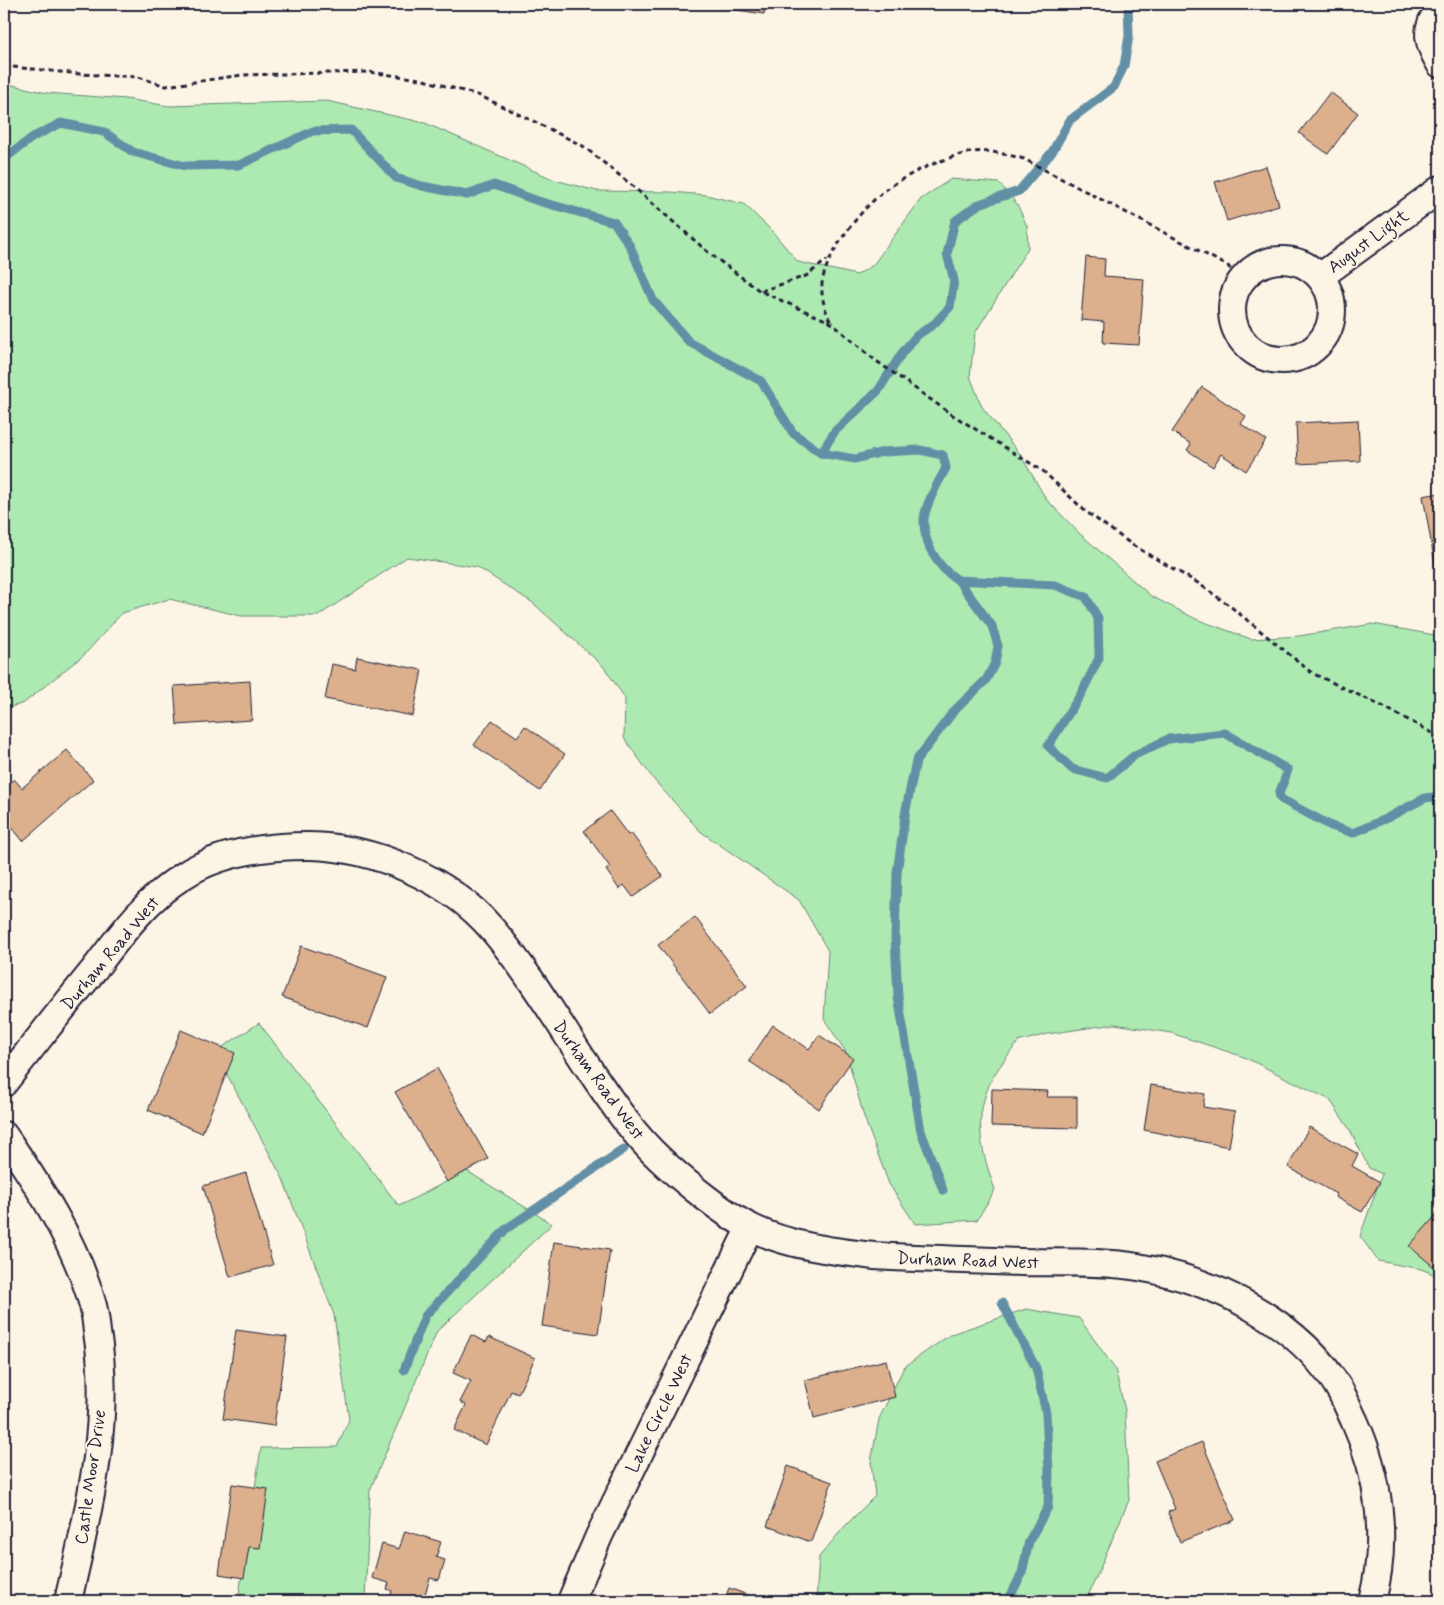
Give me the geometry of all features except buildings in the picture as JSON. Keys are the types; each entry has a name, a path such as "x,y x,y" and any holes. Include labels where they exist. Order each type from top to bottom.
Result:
{"street":[{"path":"1440,8 1429,30 1428,44 1440,64"},
{"name":"August Light","path":"1321,276 1440,189"},
{"name":"August Light","path":"1279,259 1303,263 1321,276 1333,301 1332,324 1323,340 1306,355 1287,361 1266,358 1247,347 1238,334 1232,317 1232,299 1240,281 1258,265 1279,259"},
{"name":"Durham Road West","path":"4,1083 122,933 151,901 184,875 225,857 275,846 323,846 368,854 415,870 451,893 490,927 624,1120 659,1159 704,1195 750,1227 791,1243 830,1251 874,1256 1137,1267 1185,1278 1232,1296 1278,1324 1314,1357 1339,1389 1358,1430 1372,1471 1379,1511 1381,1548 1372,1601"},
{"name":"Castle Moor Drive","path":"4,1135 32,1175 68,1241 92,1302 102,1361 100,1434 89,1506 68,1601"},
{"name":"Lake Circle West","path":"571,1601 599,1536 750,1227"}],"path":[{"path":"4,66 80,74 138,77 166,86 242,75 368,72 420,79 478,95 583,146 629,183 709,253 760,291 830,322 875,360 951,414 1043,471 1085,511 1134,546 1198,583 1230,606 1312,673 1384,707 1440,737"},
{"path":"4,72 9,67"},
{"path":"830,322 823,301 822,284 828,260 850,227 887,189 923,170 968,153 999,152 1024,159 1228,266 1240,281"},
{"path":"760,291 806,276 828,260"}],"green space":[{"path":"4,83 47,93 126,99 169,106 327,101 425,123 555,180 597,191 671,192 706,195 744,204 771,230 798,262 857,275 873,265 921,199 951,179 999,183 1017,204 1027,226 1028,248 975,333 970,376 982,407 1020,454 1046,499 1079,533 1151,596 1196,619 1251,639 1299,636 1373,624 1440,636 1440,1277 1421,1269 1378,1261 1360,1236 1382,1174 1369,1168 1350,1130 1330,1100 1244,1057 1171,1033 1115,1024 1047,1034 1018,1042 993,1077 982,1106 981,1134 983,1147 995,1190 977,1220 915,1224 889,1184 864,1117 846,1052 824,1019 828,951 799,900 700,831 654,780 624,738 625,698 604,667 533,603 477,567 407,557 318,616 241,616 169,599 122,613 85,654 24,703 4,709"},
{"path":"259,1023 399,1206 467,1171 552,1224 437,1331 370,1490 365,1601 238,1601 261,1448 337,1447 349,1420 334,1315 283,1179 215,1052"},
{"path":"1026,1309 1079,1318 1115,1369 1125,1410 1129,1500 1086,1601 816,1601 819,1557 845,1526 875,1496 871,1462 879,1419 904,1367 951,1334"}],"waterway":[{"path":"821,453 835,431 878,391 902,353 916,336 934,324 950,307 954,280 947,254 955,221 979,204 1019,191 1052,152 1070,120 1114,87 1124,66 1129,36 1128,4"},
{"path":"4,159 33,137 61,123 104,132 133,152 185,166 239,165 313,131 351,130 396,178 422,186 467,195 494,185 538,201 614,222 630,246 653,300 689,342 761,381 793,433 821,453 855,459 883,452 920,450 943,455 946,468 926,509 924,522 929,547 938,562 951,575 958,580 1055,585 1086,597 1098,618 1099,658 1081,694 1048,746 1072,769 1107,778 1135,755 1168,739 1225,733 1288,770 1279,794 1281,799 1331,826 1353,833 1425,798 1440,796"},
{"path":"943,1190 921,1131 898,997 895,939 897,873 906,809 916,761 953,712 986,680 995,663 998,646 992,626 958,580"},
{"path":"404,1370 425,1316 506,1229 624,1149"},
{"path":"1002,1303 1036,1368 1046,1413 1049,1473 1048,1507 1029,1541 1022,1573 1008,1601"}]}
